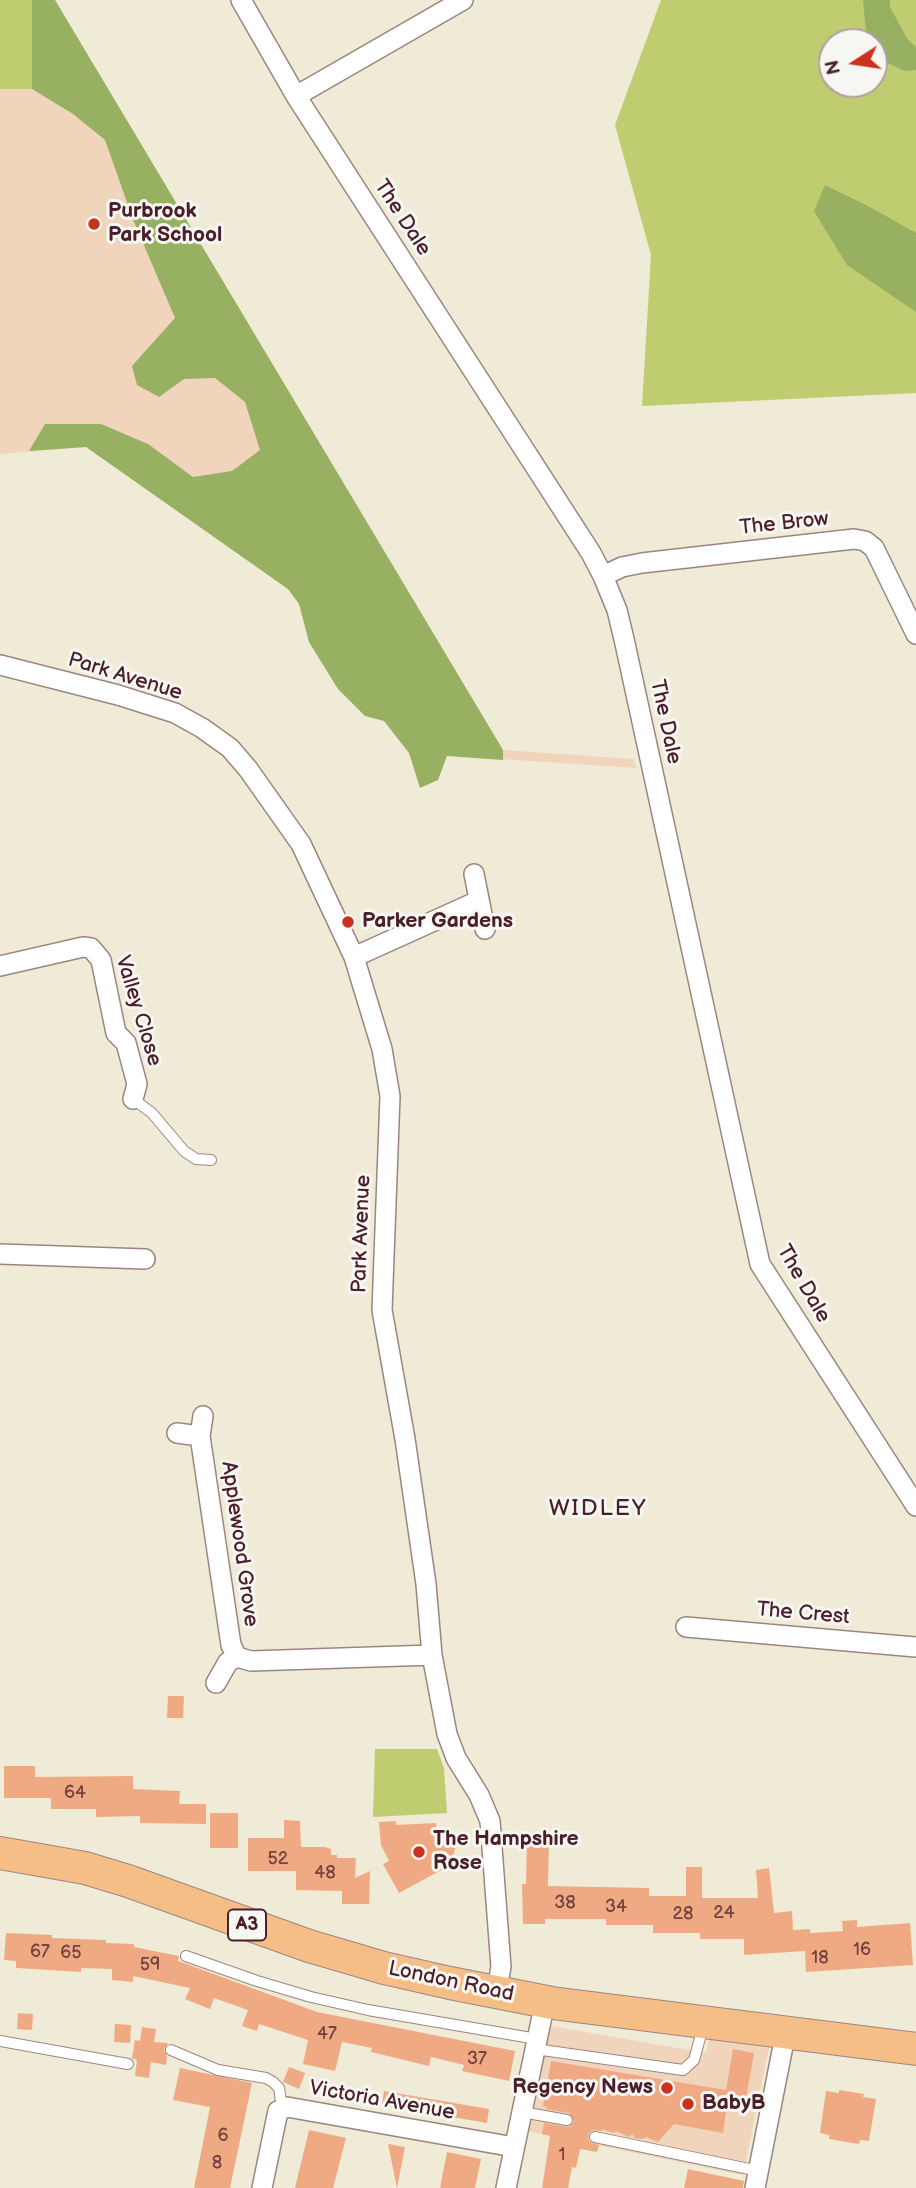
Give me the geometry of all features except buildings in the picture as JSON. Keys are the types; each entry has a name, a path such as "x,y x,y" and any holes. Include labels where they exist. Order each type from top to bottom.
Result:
{"main road":[{"name":"London Road","path":"0,1853 85,1868 309,1946 384,1968 496,1993 916,2049"}],"street":[{"name":"The Dale","path":"242,0 296,96 591,553 603,576 617,610 624,639 760,1264 916,1506"},
{"path":"296,96 463,0"},
{"name":"The Brow","path":"603,576 642,562 854,539 865,541 874,548 916,634"},
{"name":"Park Avenue","path":"0,665 118,695 175,713 230,748 301,844 354,957 382,1049 390,1096 382,1310 405,1439 423,1558 432,1655 447,1734 456,1758 479,1795 490,1821 501,1968 496,1993"},
{"path":"474,874 485,929"},
{"path":"354,957 478,901"},
{"name":"Valley Close","path":"0,966 83,947 91,948 100,960 117,1033 126,1043 137,1084 133,1099"},
{"path":"0,1254 145,1259"},
{"name":"Applewood Grove","path":"203,1416 200,1436 231,1646 237,1657"},
{"name":"Applewood Grove","path":"177,1433 200,1436"},
{"name":"The Crest","path":"686,1627 916,1647"},
{"name":"Applewood Grove","path":"216,1683 228,1662 237,1657 251,1661 432,1655"},
{"path":"506,2188 545,2001"},
{"path":"757,2179 786,2031"},
{"name":"Victoria Avenue","path":"262,2188 278,2111 282,2108 514,2147"}],"lane":[{"path":"133,1099 152,1113 184,1151 196,1159 211,1160"},
{"path":"186,1955 311,1997 536,2044 683,2070 694,2060 705,2021"},
{"path":"0,2041 128,2064"},
{"path":"171,2050 218,2070 266,2078 279,2088 282,2108"},
{"path":"522,2112 567,2120"},
{"path":"595,2137 757,2179"}],"shaded area":[{"name":"Purbrook Park School","path":"0,0 55,0 503,750 633,759 636,768 409,753 288,589 86,447 0,454"},
{"path":"551,2026 706,2053 709,2039 769,2048 743,2175 527,2131"}],"green space":[{"path":"0,0 32,0 32,89 0,89"},
{"path":"32,0 55,0 503,750 503,760 447,756 438,780 420,788 409,753 384,721 365,716 338,689 309,642 299,604 288,589 86,447 29,451 45,424 101,424 148,444 193,477 232,471 260,450 245,402 215,378 184,379 159,397 137,385 132,366 175,318 134,222 105,140 73,114 32,89"},
{"path":"661,0 916,0 916,393 642,406 651,255 615,125"},
{"path":"863,0 890,0 890,7 908,40 916,47 916,70 905,71 888,63 888,28 866,28"},
{"path":"825,185 916,233 916,312 847,265 814,211"},
{"path":"375,1749 437,1749 444,1768 447,1813 373,1817"}],"place":[{"name":"Purbrook Park School","path":"94,224"},
{"name":"Parker Gardens","path":"348,922"},
{"name":"The Hampshire Rose","path":"419,1852"},
{"name":"Regency News","path":"667,2088"},
{"name":"BabyB","path":"688,2104"}],"district":[{"name":"WIDLEY","path":"598,1509"}]}
